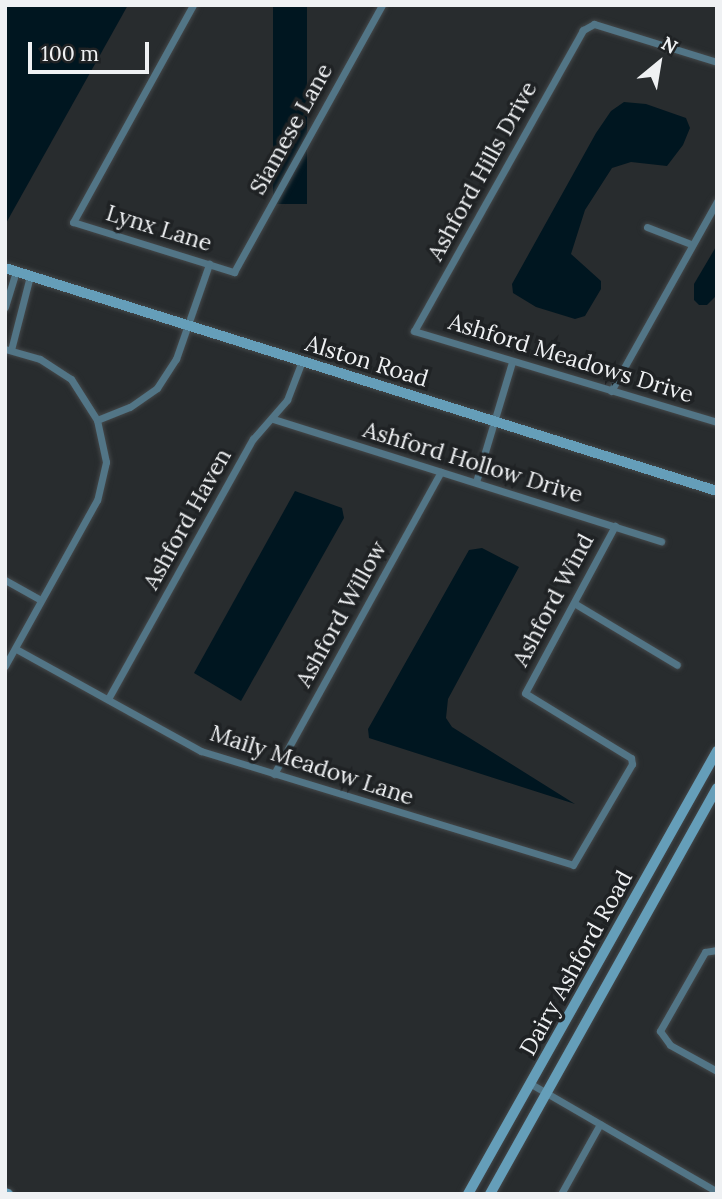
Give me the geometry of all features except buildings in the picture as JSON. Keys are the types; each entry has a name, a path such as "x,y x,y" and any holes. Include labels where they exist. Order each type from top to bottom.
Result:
{"main road":[{"name":"Alston Road","path":"10,270 717,491"},
{"name":"Dairy Ashford Road","path":"468,1194 717,751"},
{"name":"Dairy Ashford Road","path":"490,1194 717,788"},
{"path":"666,841 681,850"}],"street":[{"name":"Lynx Lane","path":"193,5 74,222 234,272"},
{"name":"Siamese Lane","path":"234,272 382,5"},
{"name":"Ashford Hills Drive","path":"414,331 583,30 594,24 717,62"},
{"path":"611,391 717,201"},
{"path":"647,227 691,244"},
{"path":"97,421 130,407 157,388 176,359 209,264"},
{"path":"5,307 10,270"},
{"path":"5,666 103,483 106,462 97,421 71,379 40,359 8,349 30,276"},
{"name":"Ashford Meadows Drive","path":"414,331 715,422"},
{"name":"Ashford Haven","path":"108,699 253,439 287,400 302,361"},
{"path":"476,482 512,362"},
{"path":"715,422 717,412"},
{"name":"Ashford Hollow Drive","path":"273,419 661,541"},
{"name":"Ashford Willow","path":"274,774 441,472"},
{"name":"Ashford Wind","path":"573,866 632,764 631,758 525,693 615,527"},
{"path":"5,580 41,600"},
{"path":"574,603 677,665"},
{"name":"Maily Meadow Lane","path":"16,649 201,751 573,866"},
{"path":"716,950 705,952 662,1026 661,1036 717,1072"},
{"path":"531,1084 717,1192"},
{"path":"561,1194 600,1124"}],"water":[{"path":"5,5 128,5 5,225"},
{"path":"273,5 307,5 307,204 273,204"},
{"path":"624,102 646,104 686,118 690,128 683,145 667,166 631,162 612,168 585,210 571,254 601,281 601,289 585,316 575,319 536,307 513,293 512,284 596,133 611,111"},
{"path":"717,245 717,295 707,305 699,305 694,300 694,284"},
{"path":"295,491 342,508 344,518 241,701 194,673"},
{"path":"482,548 519,567 448,699 446,718 452,727 575,804 369,738 368,729 469,550"}]}
